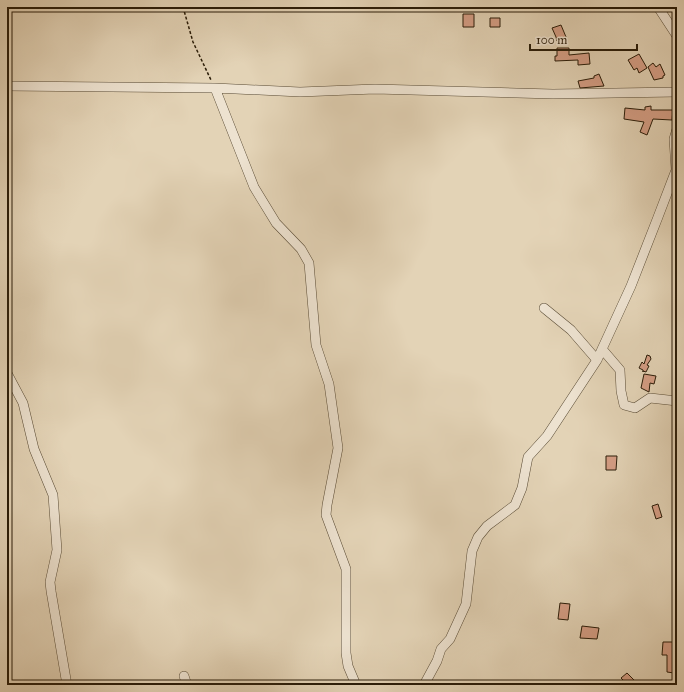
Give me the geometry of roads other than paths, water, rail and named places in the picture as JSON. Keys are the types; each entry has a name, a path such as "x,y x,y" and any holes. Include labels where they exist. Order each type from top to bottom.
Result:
{"street":[{"path":"658,7 677,36"},
{"path":"7,86 215,88 300,92 375,89 553,94 677,92"},
{"path":"215,88 250,179 276,223 301,249 309,263 316,345 329,384 338,448 326,505 326,514 346,569 346,653 348,666 356,685"},
{"path":"424,685 441,650 450,640 466,604 472,551 478,537 491,522 515,505 522,488 528,457 547,436 597,360 631,286 676,170 674,138 677,129"},
{"path":"544,308 571,330 597,360"},
{"path":"602,349 620,370 621,390 624,405 635,408 650,398 677,402"},
{"path":"7,373 23,403 34,449 53,495 57,550 50,582 67,685"},
{"path":"184,676 187,685"}]}
